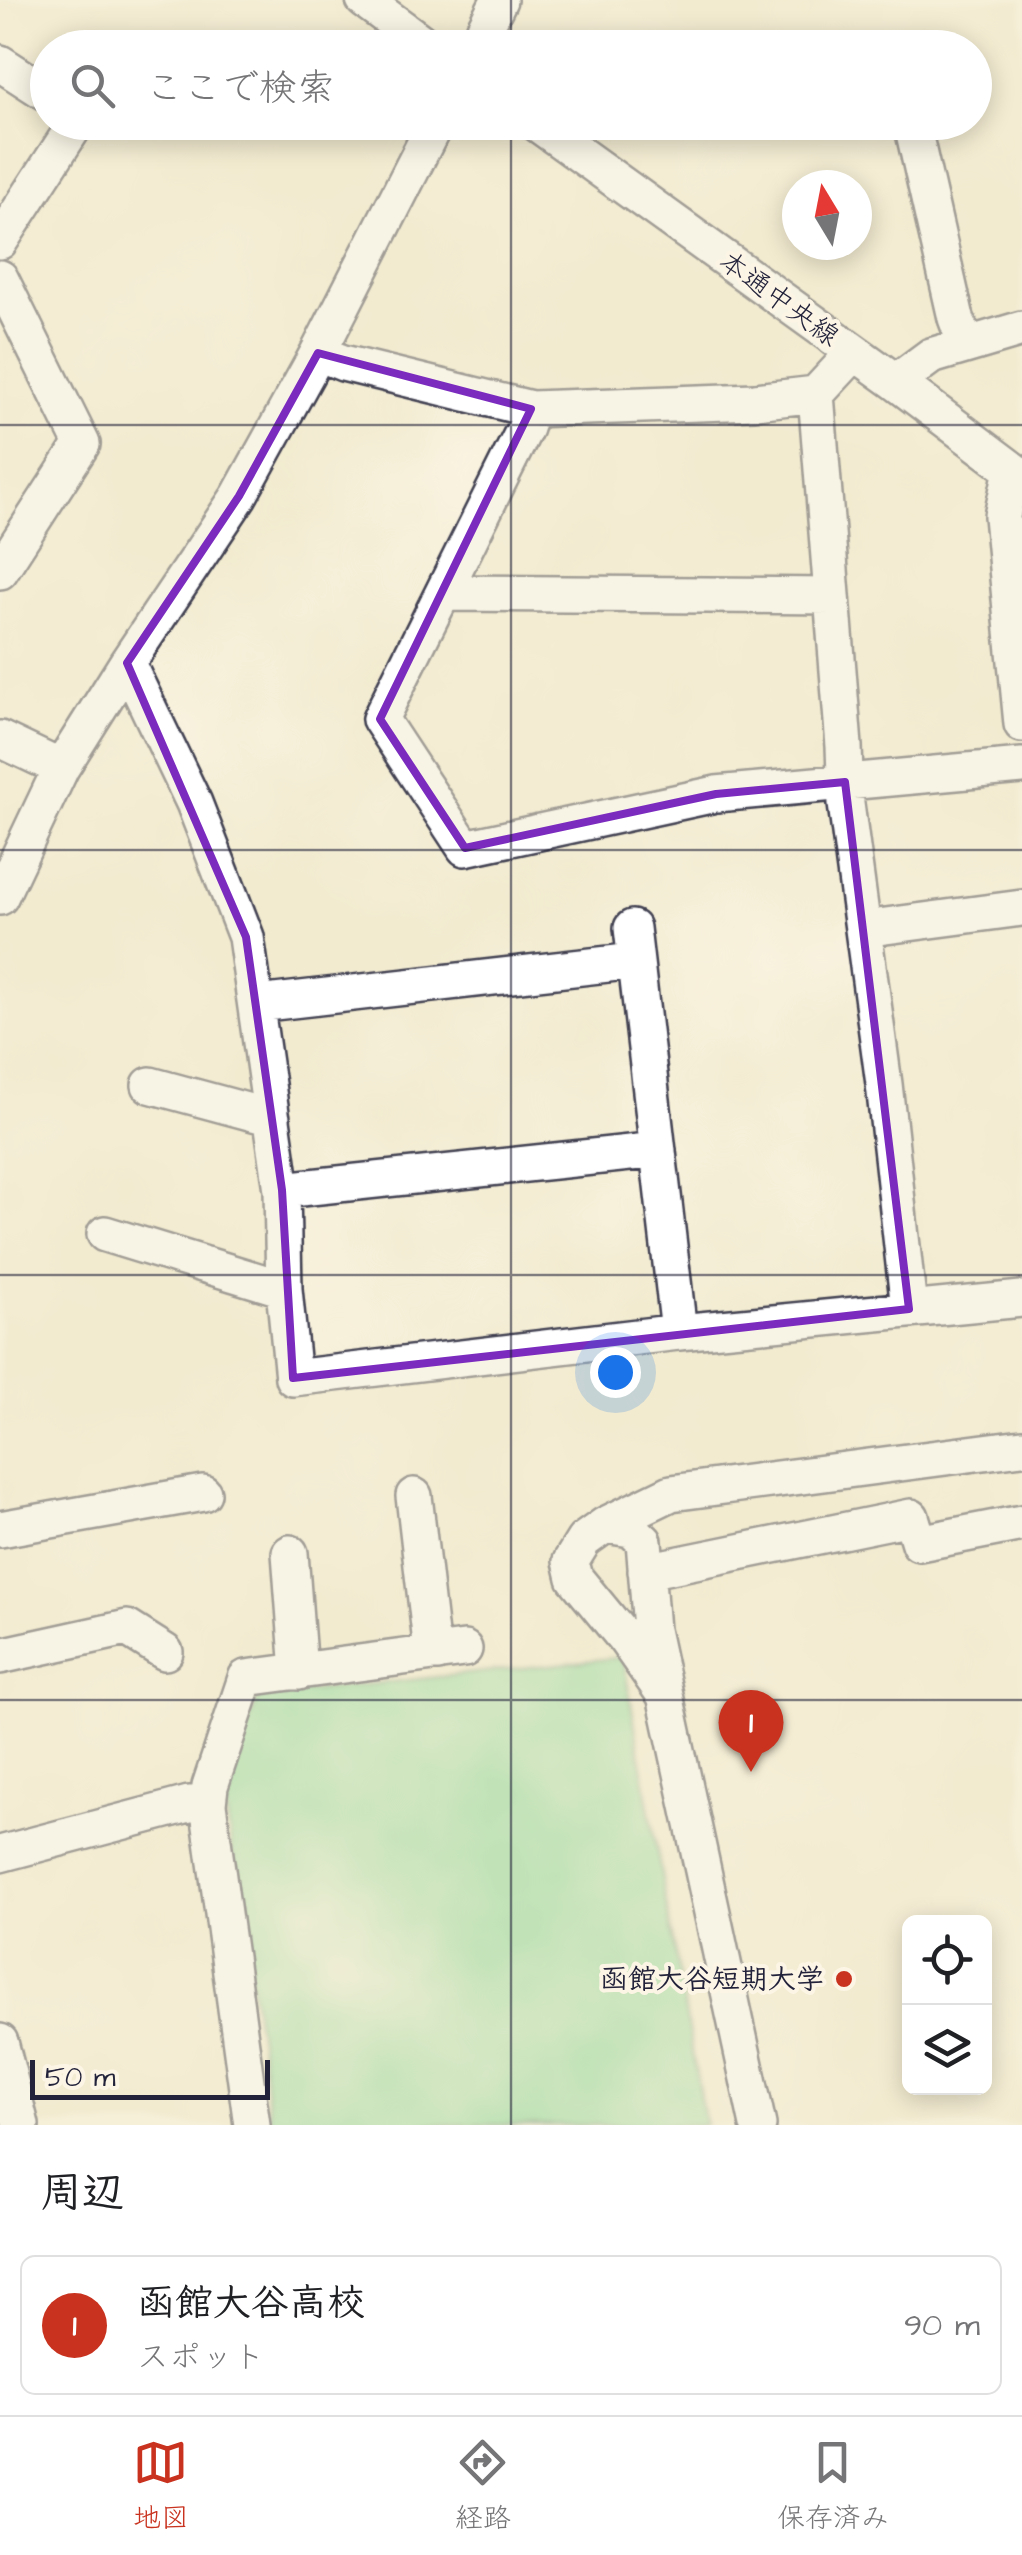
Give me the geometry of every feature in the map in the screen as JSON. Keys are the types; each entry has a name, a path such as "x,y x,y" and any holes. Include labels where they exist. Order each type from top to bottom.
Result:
{"street":[{"path":"364,0 405,30"},
{"path":"484,30 499,0"},
{"path":"0,63 30,82"},
{"path":"0,242 65,140"},
{"path":"0,897 61,768 239,496 318,353 427,140"},
{"name":"本通中央線","path":"560,140 1017,473"},
{"path":"916,140 956,318 966,345"},
{"path":"0,278 82,444 0,571"},
{"path":"896,382 931,356 1022,329"},
{"path":"318,353 343,363 532,408 816,394 854,353"},
{"path":"816,394 845,782 909,1309"},
{"path":"532,408 380,719 465,848 716,794 1022,766"},
{"path":"1017,473 1002,516 1022,724"},
{"path":"444,593 832,596"},
{"path":"127,662 194,803 246,937 282,1190 284,1289 293,1378 679,1332 1022,1300"},
{"path":"0,739 61,768"},
{"path":"863,928 1022,908"},
{"path":"256,1004 633,944 679,1332"},
{"path":"150,1085 272,1118"},
{"path":"282,1190 658,1150"},
{"path":"106,1234 284,1289"},
{"path":"664,1694 575,1578 571,1561 584,1540 606,1525 672,1494 1022,1447"},
{"path":"0,1529 203,1493"},
{"path":"252,2125 208,1804 246,1678 451,1651 430,1636 414,1496"},
{"path":"646,1571 911,1517 918,1543 1022,1523"},
{"path":"606,1525 632,1529 644,1541 651,1630 758,2125"},
{"path":"290,1553 300,1672"},
{"path":"0,1656 127,1628 165,1652"},
{"path":"0,1854 189,1804 208,1804"},
{"path":"0,2046 22,2125"}],"highlighted area":[{"path":"318,353 531,409 380,719 465,848 716,794 845,782 909,1309 293,1378 282,1190 246,937 127,663 239,496"}],"green space":[{"path":"623,1657 705,2125 271,2125 223,1789 259,1696"}],"place":[{"name":"函館大谷高校","path":"751,1772"},
{"name":"函館大谷短期大学","path":"844,1979"}]}
